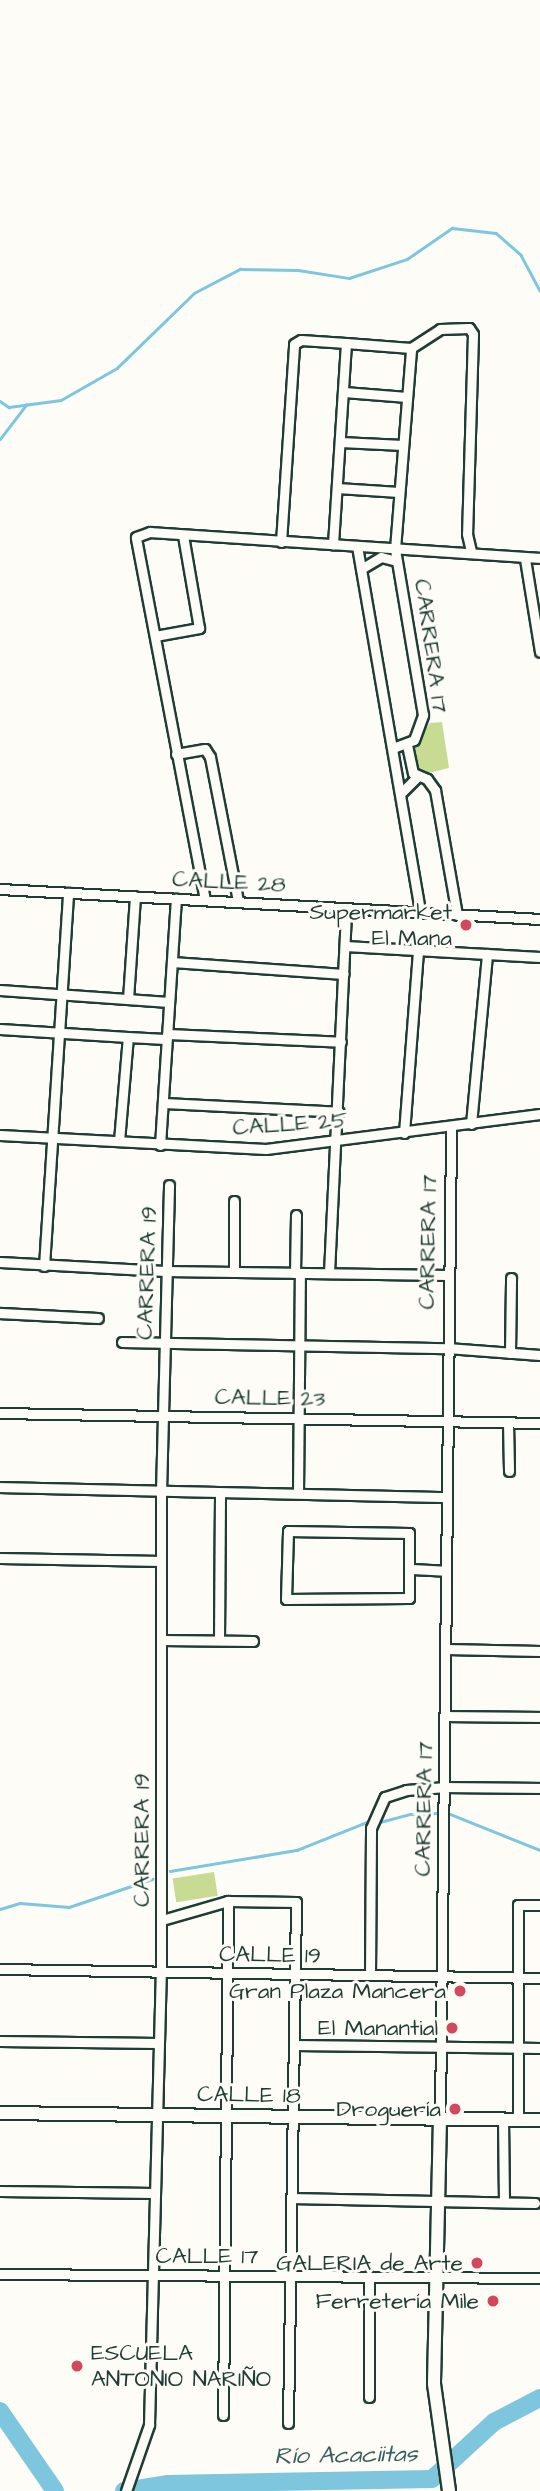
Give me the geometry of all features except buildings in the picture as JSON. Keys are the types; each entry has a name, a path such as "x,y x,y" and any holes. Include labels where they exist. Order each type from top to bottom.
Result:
{"street":[{"path":"281,542 294,344 301,340 411,348 418,339 454,327 469,328 475,340 467,534 471,551"},
{"path":"333,545 346,342"},
{"name":"CARRERA 17","path":"407,745 418,735 423,715 395,549 411,348"},
{"path":"344,392 407,397"},
{"path":"340,442 403,445"},
{"path":"337,488 399,492"},
{"path":"205,900 136,537 150,532 395,549 471,551 525,559 540,558"},
{"path":"155,636 199,628 183,535"},
{"path":"357,546 420,912"},
{"path":"361,569 381,557 397,561"},
{"path":"525,559 540,652"},
{"path":"393,748 407,745 417,777"},
{"path":"176,754 205,749 211,757 238,901"},
{"path":"401,793 417,777"},
{"path":"417,777 427,779 435,790 457,915"},
{"path":"0,889 0,901"},
{"name":"CALLE 28","path":"0,889 540,919"},
{"path":"44,1266 68,893"},
{"path":"128,999 135,896"},
{"path":"160,1145 176,899"},
{"path":"329,1273 338,1141 346,908"},
{"path":"345,946 540,957"},
{"path":"404,1133 418,949"},
{"path":"471,1124 487,954"},
{"path":"172,962 344,974"},
{"path":"0,990 169,1002"},
{"path":"0,1029 128,1037 165,1038 168,1034 341,1042"},
{"path":"119,1141 128,1037"},
{"path":"164,1103 339,1112"},
{"name":"CALLE 25","path":"0,1135 266,1150 540,1114"},
{"name":"CARRERA 17","path":"449,2491 436,2408 446,1787 445,1571 451,1126"},
{"name":"CARRERA 19","path":"126,2491 149,2425 162,1920 162,1492 169,1185"},
{"path":"234,1201 234,1272"},
{"path":"296,1215 300,1347 298,1493"},
{"path":"0,1262 165,1271 448,1275"},
{"path":"510,1353 511,1278"},
{"path":"0,1313 98,1318"},
{"path":"122,1342 447,1348 540,1354"},
{"name":"CALLE 23","path":"0,1413 540,1423"},
{"path":"508,1422 509,1471"},
{"path":"0,1487 446,1497"},
{"path":"219,1640 220,1493"},
{"path":"292,1530 409,1532 412,1569 410,1598 289,1600 284,1595 285,1536 292,1530"},
{"path":"0,1558 162,1561"},
{"path":"412,1569 445,1571"},
{"path":"161,1640 253,1641"},
{"path":"446,1649 540,1651"},
{"path":"446,1716 540,1717"},
{"path":"370,1975 371,1828 385,1797 406,1790 446,1787 540,1788"},
{"path":"162,1920 228,1901 296,1902 288,2423"},
{"path":"223,2415 228,1901"},
{"path":"518,2119 518,1905 540,1905"},
{"name":"CALLE 19","path":"0,1969 540,1978"},
{"path":"0,2041 157,2043"},
{"path":"294,2045 540,2048"},
{"name":"CALLE 18","path":"0,2113 540,2120"},
{"path":"503,2119 504,2200"},
{"path":"0,2192 154,2193"},
{"path":"291,2198 504,2200 535,2203"},
{"name":"CALLE 17","path":"0,2274 540,2277"},
{"path":"369,2276 369,2397"}],"green space":[{"path":"442,722 449,768 421,775 414,746 430,723"},
{"path":"214,1872 218,1896 176,1902 173,1879"}],"waterway":[{"path":"0,401 9,407 61,400 117,368 194,293 240,269 298,270 349,278 407,259 452,228 496,233 521,255 540,290"},
{"path":"0,439 26,405"},
{"path":"380,1822 410,1814 439,1813"},
{"path":"450,1814 540,1850"},
{"path":"170,1871 297,1850 367,1822"},
{"path":"0,1909 20,1903 69,1907 152,1879"},
{"name":"Río Acaciitas","path":"124,2491 168,2484 432,2479 494,2422 540,2398"},
{"name":"Río Acaciitas","path":"0,2411 55,2491"}],"place":[{"name":"Supermarket El Mana","path":"466,925"},
{"name":"Gran Plaza Mancera","path":"460,1991"},
{"name":"El Manantial","path":"452,2028"},
{"name":"Droguería","path":"455,2109"},
{"name":"GALERIA de Arte","path":"477,2263"},
{"name":"Ferretería Mile","path":"493,2301"},
{"name":"ESCUELA ANTONIO NARIÑO","path":"77,2366"}]}
